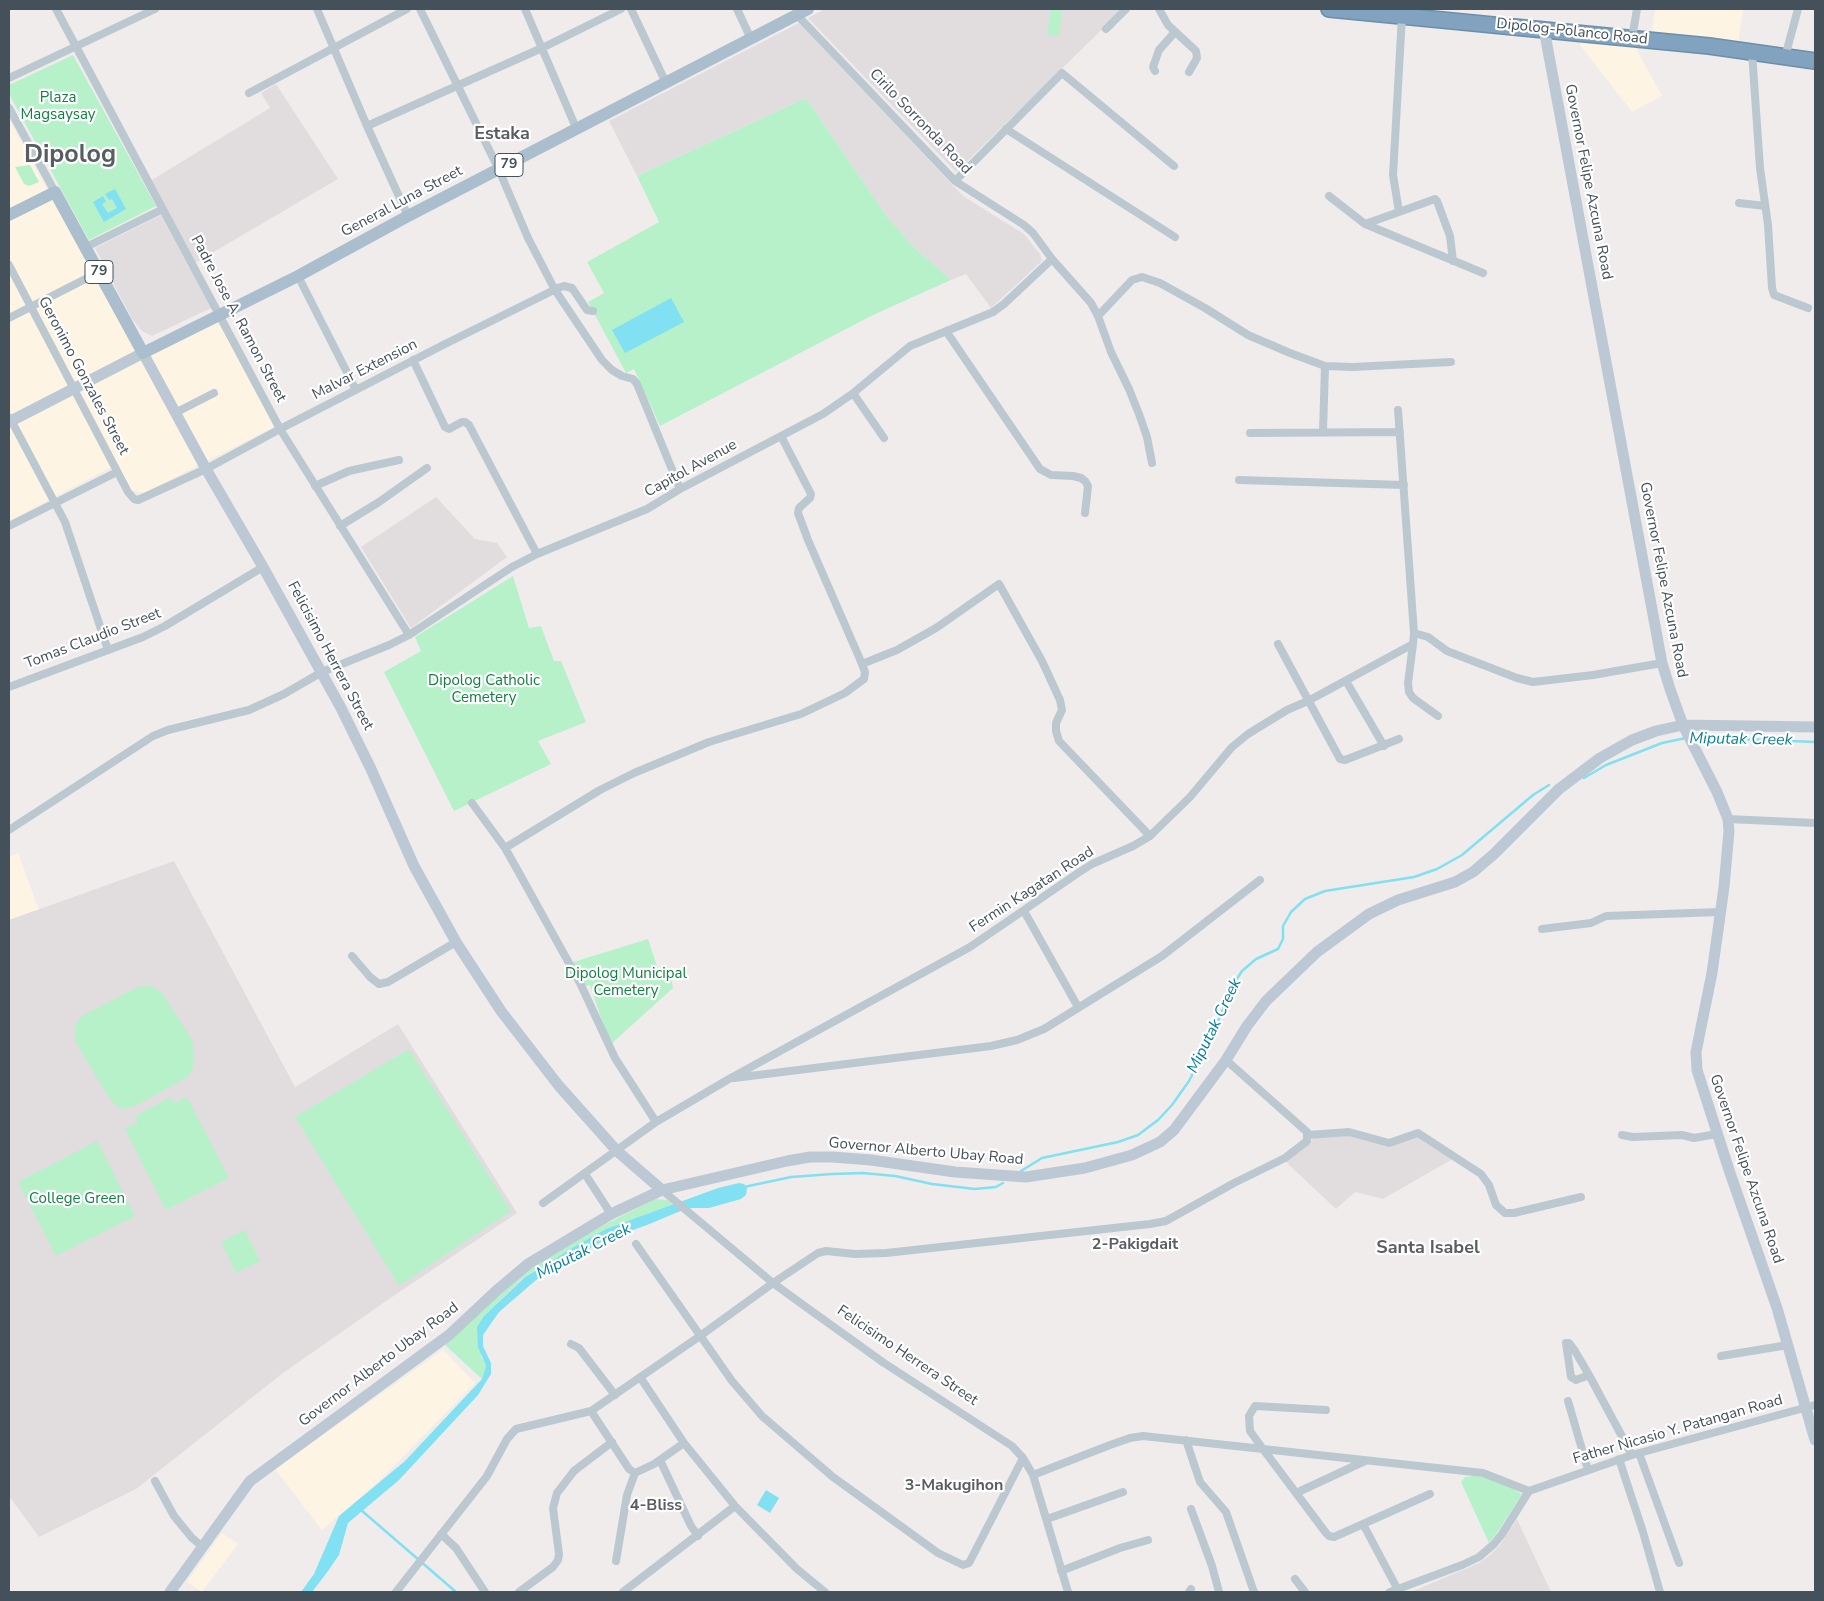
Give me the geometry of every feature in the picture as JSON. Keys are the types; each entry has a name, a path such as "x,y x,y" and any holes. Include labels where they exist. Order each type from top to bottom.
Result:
{"highway":[{"name":"Dipolog-Polanco Road","path":"1328,9 1359,10 1402,16 1709,46 1815,62"}],"main road":[{"name":"General Luna Street","path":"143,353 298,276 408,216 803,12"},
{"path":"9,215 55,192"},
{"name":"Felicisimo Herrera Street","path":"55,192 143,353"}],"street":[{"name":"Padre Jose A. Ramon Street","path":"56,9 280,429 409,635"},
{"path":"9,78 154,9"},
{"path":"317,9 335,48 366,126 408,216"},
{"path":"249,92 407,9"},
{"path":"420,9 499,170 528,238 554,290 602,360 612,370 633,379 637,384 680,489"},
{"path":"525,9 577,130"},
{"path":"366,126 542,48 621,9"},
{"path":"631,9 666,83"},
{"path":"737,9 751,39"},
{"path":"1106,29 1126,9"},
{"path":"1159,9 1174,32 1193,48 1197,55 1189,72"},
{"path":"1632,38 1636,9"},
{"path":"1785,56 1798,9"},
{"name":"Cirilo Sorronda Road","path":"803,12 955,181 1024,225 1033,233 1052,259 1091,303 1139,414 1147,437 1152,463"},
{"path":"1399,212 1393,175 1402,16"},
{"name":"Governor Felipe Azcuna Road","path":"1544,30 1662,663 1688,734 1717,792 1728,819 1729,831 1720,912 1712,973 1696,1052 1697,1070 1810,1406 1815,1440"},
{"path":"1155,71 1153,67 1159,50 1174,32"},
{"path":"1752,52 1760,168 1766,206 1772,288 1774,295 1808,308"},
{"path":"955,181 1062,74 1174,166"},
{"name":"Felicisimo Herrera Street","path":"9,108 55,192"},
{"path":"1006,129 1175,237"},
{"path":"1329,196 1366,224 1483,273"},
{"path":"1366,224 1435,199 1450,236 1453,260"},
{"path":"1739,204 1766,206"},
{"path":"86,247 163,209"},
{"name":"Capitol Avenue","path":"9,830 153,736 168,730 249,710 284,694 322,672 390,645 409,635 512,567 537,554 647,509 680,489 823,414 853,393 910,346 993,312 1052,259"},
{"name":"Geronimo Gonzales Street","path":"9,265 117,472 130,496 134,499"},
{"path":"9,318 99,272"},
{"path":"298,276 356,390"},
{"path":"1098,316 1132,280 1142,276 1160,283 1205,308 1248,335 1325,366 1353,367 1451,362"},
{"path":"554,290 564,286 572,288 587,310 593,311"},
{"name":"Malvar Extension","path":"134,499 143,499 206,469 413,360 554,290"},
{"path":"946,331 1040,469 1051,475 1073,476 1085,481 1088,486 1085,513"},
{"name":"Felicisimo Herrera Street","path":"143,353 206,469 322,672 356,738 414,866 456,942 479,979 529,1049 559,1086 617,1150 773,1283 884,1363 1006,1442 1023,1458 1033,1474 1068,1592"},
{"name":"General Luna Street","path":"10,420 143,353"},
{"path":"413,360 445,427 449,429 462,422 469,425 537,554"},
{"path":"1323,432 1325,366"},
{"path":"176,413 214,393"},
{"path":"853,393 884,438"},
{"path":"1398,410 1414,633 1408,683 1409,692 1413,698 1438,716"},
{"path":"10,420 56,502 77,555 108,650"},
{"path":"1250,433 1400,432"},
{"path":"505,848 600,790 634,773 709,742 801,714 845,693 864,679 865,672 862,664 798,514 799,508 810,498 811,494 781,436"},
{"path":"315,486 349,471 399,460"},
{"path":"340,526 379,502 427,468"},
{"path":"9,526 117,472"},
{"path":"1240,480 1404,485"},
{"name":"Tomas Claudio Street","path":"9,686 143,637 182,618 263,567"},
{"path":"862,664 898,650 936,628 999,584 1042,661 1060,700 1062,710 1056,723 1059,740 1150,836"},
{"path":"1414,633 1428,637 1447,650 1517,678 1533,682 1594,675 1662,663"},
{"path":"1278,644 1340,759 1345,760 1399,739"},
{"name":"Fermin Kagatan Road","path":"543,1203 656,1122 729,1078 970,948 1085,868 1150,836 1190,797 1232,747 1248,734 1279,715 1413,644"},
{"path":"1346,680 1384,746"},
{"name":"Governor Alberto Ubay Road","path":"170,1592 203,1548 242,1490 259,1474 449,1335 528,1264 611,1214 662,1190 758,1167 810,1157 871,1160 912,1167 1006,1177 1026,1177 1085,1168 1132,1155 1160,1142 1174,1130 1226,1060 1247,1026 1266,1001 1316,952 1369,914 1398,900 1447,885 1473,872 1494,854 1559,789 1600,758 1632,740 1656,731 1688,734 1815,727"},
{"path":"472,803 505,848 580,984 615,1058 656,1122"},
{"path":"1728,819 1815,823"},
{"path":"729,1078 991,1046 1017,1040 1044,1029 1162,956 1260,880"},
{"path":"1024,911 1078,1007"},
{"path":"1542,929 1591,923 1606,916 1720,912"},
{"path":"352,956 370,977 380,984 388,982 456,942"},
{"path":"1226,1060 1308,1135 1349,1132 1389,1142 1418,1133 1481,1174 1489,1185 1496,1205 1505,1212 1514,1213 1581,1196"},
{"path":"1622,1135 1633,1138 1682,1135 1694,1138 1717,1134"},
{"path":"396,1592 487,1476 507,1439 516,1429 591,1411 810,1258 826,1251 855,1254 886,1253 1166,1221 1234,1183 1285,1158 1307,1141 1308,1135"},
{"path":"586,1174 611,1214"},
{"path":"636,1244 732,1381 773,1427 848,1489 938,1553 962,1565 966,1565 972,1560 1023,1458"},
{"path":"1589,1375 1576,1380 1571,1377 1566,1343 1571,1344 1636,1454 1679,1563"},
{"path":"571,1344 579,1348 615,1395"},
{"path":"1721,1356 1788,1345"},
{"path":"640,1377 684,1443 734,1506 797,1568 825,1592"},
{"path":"1568,1400 1588,1470"},
{"path":"1326,1410 1254,1406 1249,1416 1250,1431 1329,1536 1334,1537 1430,1494"},
{"name":"Father Nicasio Y. Patangan Road","path":"1529,1490 1636,1454 1810,1406"},
{"path":"591,1411 630,1469 635,1473"},
{"path":"1033,1474 1130,1438 1143,1436 1483,1473 1529,1490 1502,1534 1479,1557 1394,1591 1364,1524"},
{"path":"1186,1440 1200,1482 1226,1512 1254,1592"},
{"path":"519,1592 553,1567 558,1560 559,1554 553,1508 557,1494 574,1471 612,1442"},
{"path":"616,1561 627,1495 635,1473 660,1460 684,1443"},
{"path":"660,1460 691,1526 698,1536"},
{"path":"1619,1460 1643,1532 1660,1592"},
{"path":"1296,1493 1365,1461"},
{"path":"155,1481 174,1516 203,1548"},
{"path":"1047,1519 1123,1492"},
{"path":"623,1592 698,1536 734,1506"},
{"path":"1191,1509 1212,1566 1219,1592"},
{"path":"441,1534 456,1548 486,1592"},
{"path":"1061,1571 1120,1548 1148,1540"},
{"path":"1295,1580 1305,1592"}],"shaded area":[{"path":"825,9 1123,9 956,172 808,18"},
{"path":"1655,9 1743,9 1738,44 1652,31"},
{"path":"799,23 963,196 1024,234 1040,254 1042,261 991,308 966,274 951,280 916,249 888,218 806,98 637,176 609,121"},
{"path":"1580,36 1637,43 1637,50 1662,96 1632,112 1580,45"},
{"path":"276,84 338,179 195,263 150,181 270,108 261,93"},
{"path":"9,119 138,356 218,321 276,426 144,493 131,490 117,464 9,521"},
{"path":"161,215 211,308 152,336 142,331 132,319 95,248"},
{"path":"436,497 475,539 497,543 507,557 411,628 361,547"},
{"path":"18,853 39,910 9,920 9,857"},
{"path":"174,861 295,1087 398,1024 517,1213 283,1373 136,1489 39,1537 9,1496 9,920"},
{"path":"1348,1134 1388,1144 1418,1135 1456,1157 1383,1199 1355,1192 1336,1209 1286,1162 1315,1137"},
{"path":"443,1350 475,1383 378,1482 322,1530 275,1469"},
{"path":"1517,1519 1551,1592 1411,1592 1479,1563 1500,1545"},
{"path":"222,1533 238,1544 202,1592 187,1582"}],"green space":[{"path":"1051,9 1060,9 1062,11 1059,34 1056,36 1047,35"},
{"name":"Plaza Magsaysay","path":"73,55 156,206 89,240 9,94 9,85"},
{"path":"806,98 888,218 916,249 951,280 873,315 660,426 634,369 626,373 588,302 604,293 587,262 659,222 637,176"},
{"path":"30,165 39,182 29,186 24,184 15,167"},
{"name":"Dipolog Catholic Cemetery","path":"513,576 529,628 541,626 554,661 561,661 586,722 538,741 551,764 454,811 384,672 421,651 415,637"},
{"name":"Dipolog Municipal Cemetery","path":"648,939 660,975 670,972 673,988 610,1045 590,985 583,987 570,963"},
{"path":"149,986 163,994 192,1040 194,1050 193,1067 188,1077 135,1106 125,1109 116,1106 109,1098 75,1041 76,1024 82,1016 138,987"},
{"path":"409,1049 511,1211 399,1286 295,1117"},
{"path":"171,1097 174,1103 187,1097 229,1178 166,1210 125,1129 138,1122 135,1116"},
{"name":"College Green","path":"97,1141 135,1216 56,1256 18,1182"},
{"path":"655,1199 668,1200 673,1205 606,1229 577,1245 524,1277 484,1316 481,1356 486,1366 482,1379 445,1345 521,1273 596,1229"},
{"path":"245,1230 260,1261 236,1273 221,1242"},
{"path":"1474,1476 1505,1484 1522,1494 1489,1543 1461,1482 1465,1477"}],"water":[{"path":"115,189 126,209 104,222 93,202 103,196 106,202 102,204 108,213 117,208 112,199 109,200 105,194"},
{"path":"671,298 684,322 625,353 612,330"},
{"path":"739,1183 744,1184 747,1188 746,1195 741,1199 709,1208 692,1208 678,1212 605,1240 543,1274 499,1312 483,1335 483,1346 491,1363 491,1374 478,1395 399,1480 348,1523 339,1555 312,1592 301,1592 314,1574 339,1516 405,1461 482,1379 486,1366 478,1347 477,1327 484,1316 525,1277 606,1229 718,1188"},
{"path":"766,1490 779,1498 770,1513 757,1505"}],"waterway":[{"name":"Miputak Creek","path":"1692,737 1815,742"},
{"name":"Miputak Creek","path":"1584,778 1606,765 1662,743 1686,738"},
{"name":"Miputak Creek","path":"1021,1171 1042,1158 1118,1142 1138,1135 1158,1120 1172,1105 1189,1081 1210,1040 1234,983 1242,971 1256,959 1278,949 1283,939 1283,926 1291,912 1305,899 1325,891 1414,877 1437,869 1462,855 1533,795 1549,785"},
{"name":"Miputak Creek","path":"744,1187 791,1177 863,1173 895,1176 932,1184 975,1189 996,1187 1003,1183"},
{"path":"361,1510 456,1592"}],"district":[{"name":"Estaka","path":"502,135"},
{"name":"Dipolog","path":"70,156"},
{"name":"2-Pakigdait","path":"1135,1245"},
{"name":"Santa Isabel","path":"1428,1249"},
{"name":"3-Makugihon","path":"954,1486"},
{"name":"4-Bliss","path":"656,1506"}]}
